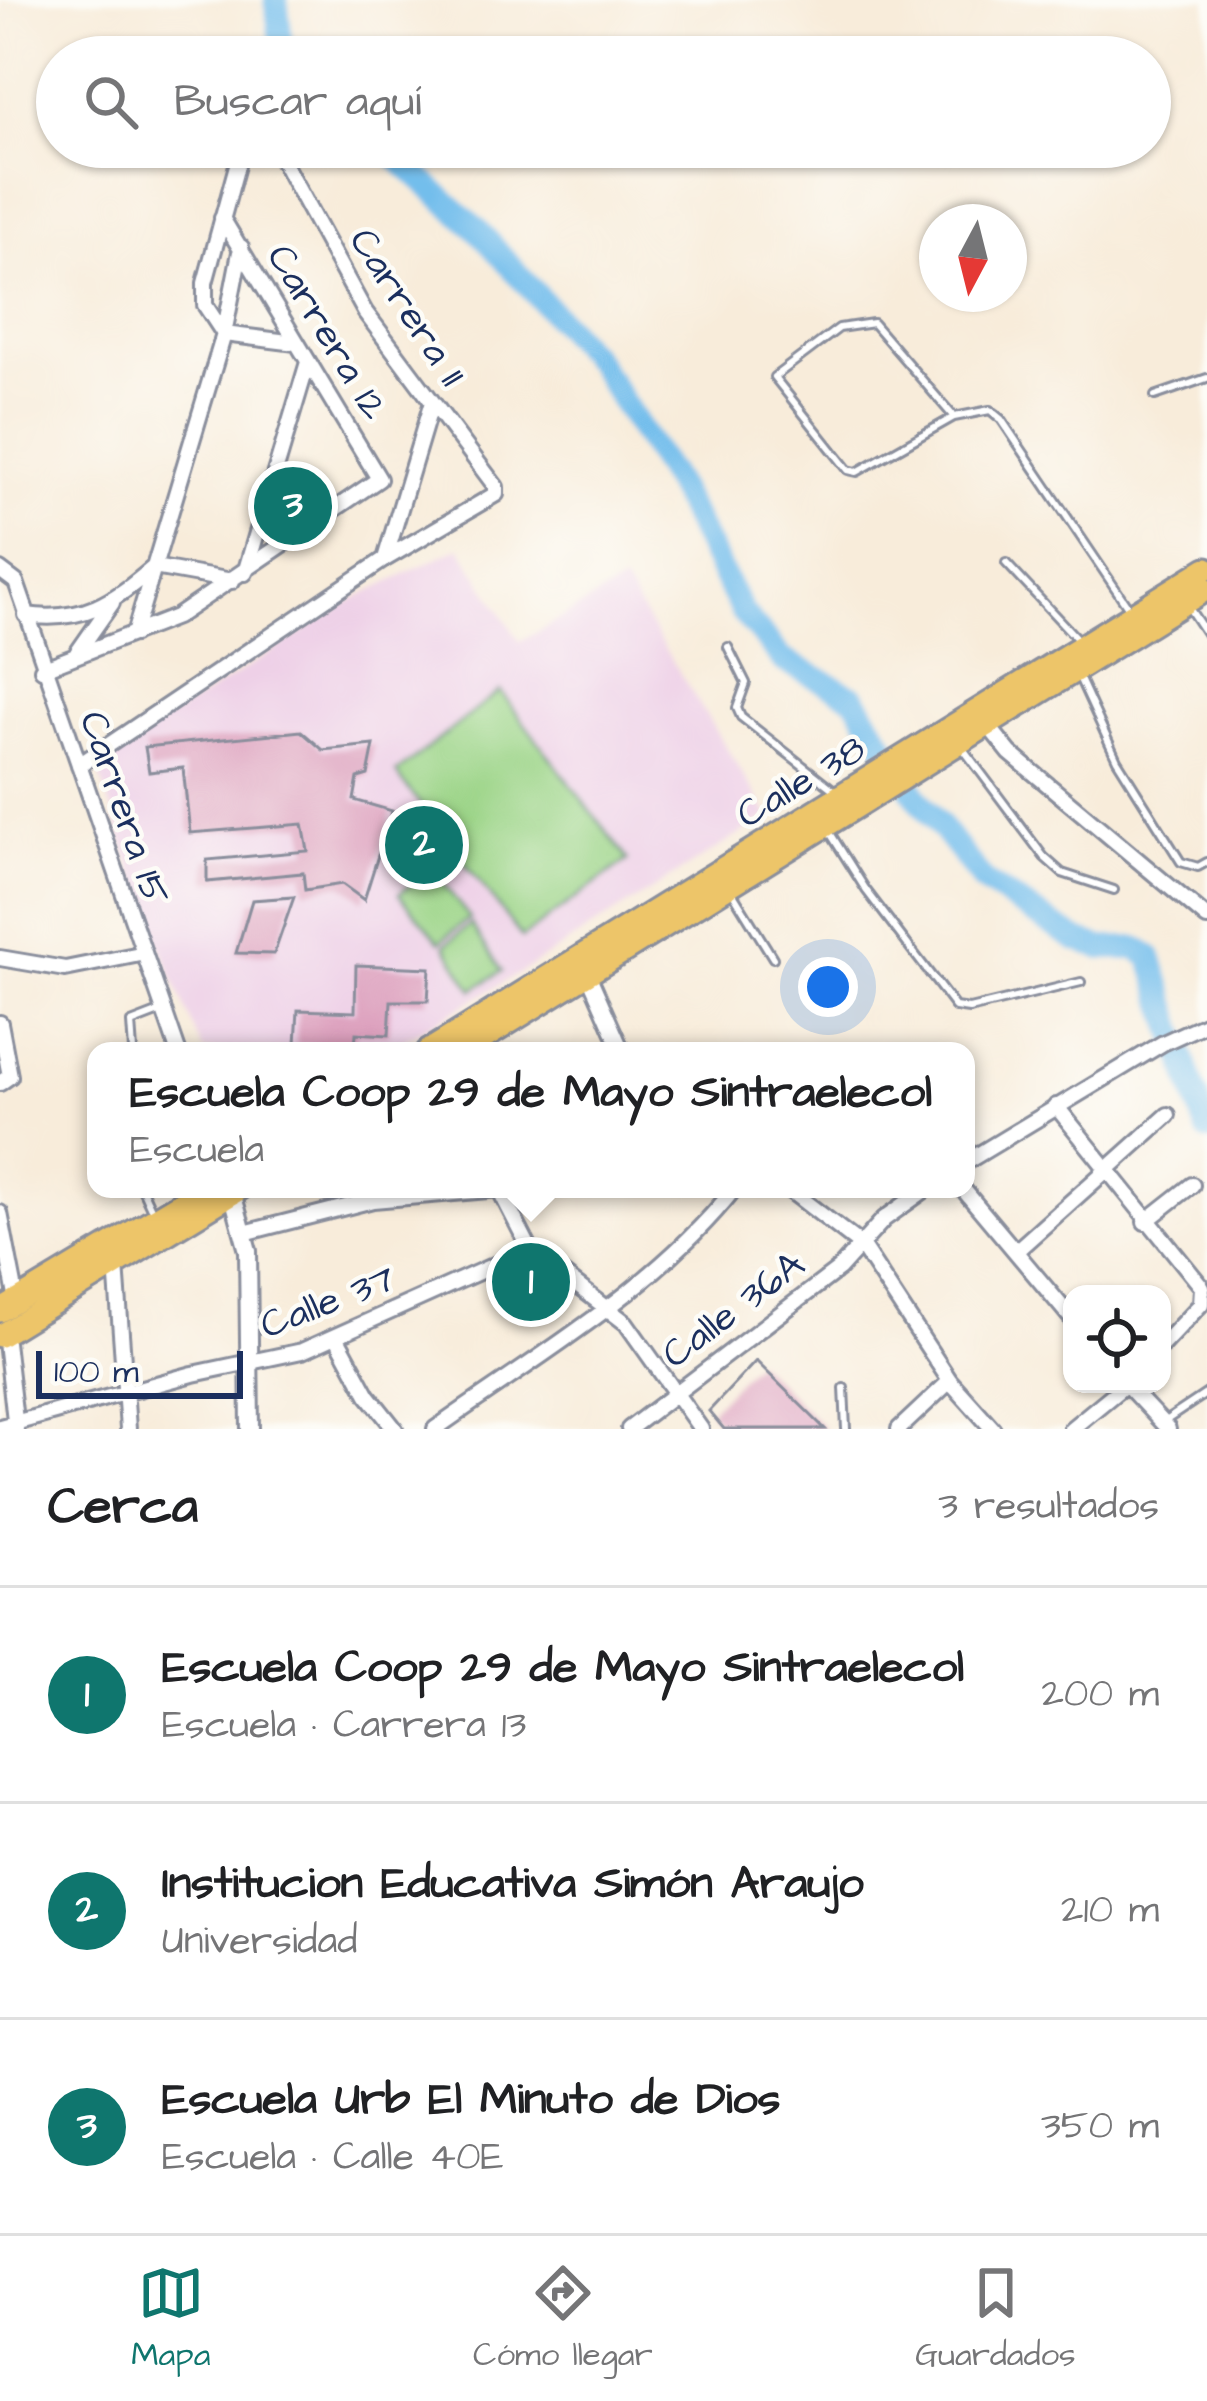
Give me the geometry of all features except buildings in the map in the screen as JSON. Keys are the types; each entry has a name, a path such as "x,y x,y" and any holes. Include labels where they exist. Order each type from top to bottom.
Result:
{"highway":[{"name":"Calle 38","path":"444,1042 724,880 827,827 883,782 983,719 1082,645 1207,568"},
{"name":"Calle 38","path":"983,719 1077,672 1207,589"},
{"name":"Calle 38","path":"478,1042 588,974 840,798 883,782"},
{"path":"5,1320 188,1198"},
{"path":"5,1320 116,1264 222,1198"}],"street":[{"path":"236,168 204,292 211,318 224,334 296,343"},
{"name":"Carrera 11","path":"286,168 365,312 496,494 385,560"},
{"name":"Carrera 12","path":"222,218 379,479 238,577"},
{"path":"134,634 224,334 242,247"},
{"path":"42,668 176,617 238,577 308,362"},
{"path":"79,765 385,560 431,402"},
{"path":"75,656 112,603 154,567 238,577"},
{"name":"Carrera 15","path":"0,570 16,583 140,954 174,1042"},
{"path":"26,615 59,620 112,603"},
{"path":"983,719 1010,753 1207,918"},
{"path":"0,958 65,969 140,954"},
{"path":"588,974 618,1042"},
{"path":"0,1024 10,1076 0,1083"},
{"path":"975,1156 1162,1043 1207,1024"},
{"path":"1056,1106 1204,1296 1171,1335"},
{"path":"1016,1251 1168,1115"},
{"path":"1144,1222 1192,1185"},
{"path":"237,1198 249,1274 245,1364 250,1429"},
{"path":"244,1233 396,1198"},
{"path":"504,1198 530,1249 608,1305 701,1429"},
{"path":"435,1429 608,1305 697,1231 726,1198"},
{"path":"800,1198 861,1245 950,1381 993,1429"},
{"name":"Calle 36A","path":"629,1429 839,1269 884,1219 913,1198"},
{"path":"971,1198 1063,1308"},
{"path":"0,1213 10,1426"},
{"name":"Calle 37","path":"10,1426 337,1338 530,1249"},
{"path":"116,1264 128,1429"},
{"path":"337,1338 368,1395 395,1429"},
{"path":"899,1429 950,1381"},
{"path":"1071,1429 1115,1393"},
{"path":"1134,1393 1165,1426"}],"lane":[{"path":"955,417 873,323 839,328 774,377 848,470 857,472 955,417 990,410 1001,419 1132,613"},
{"path":"1155,397 1207,378"},
{"path":"1006,563 1082,645"},
{"path":"1185,602 1207,635"},
{"path":"728,647 746,683 737,708 741,718 824,778 840,798"},
{"path":"1077,672 1096,703 1117,760 1181,862 1198,867 1207,862"},
{"path":"955,737 1044,857 1062,874 1114,890"},
{"path":"827,827 904,944 955,1007 969,1009 1081,982"},
{"path":"724,880 773,958"},
{"path":"132,1042 131,1023 162,1010"},
{"path":"146,1198 155,1218"},
{"path":"844,1388 846,1429"},
{"path":"1165,1426 1207,1393"}],"shaded area":[{"path":"460,547 520,642 623,582 769,816 520,973 400,1042 199,1042 151,924 94,758 177,713 357,597"}],"green space":[{"path":"500,691 628,860 522,938 396,773"},
{"path":"431,868 470,918 440,942 399,894"},
{"path":"471,924 502,971 473,990 445,945"}],"waterway":[{"path":"276,0 280,36"},
{"path":"409,168 477,229 597,362 678,489 742,612 783,660 854,697 917,797 984,882 1077,940 1102,948 1136,948 1151,957 1207,1130"}],"place":[{"name":"Escuela Urb El Minuto de Dios","path":"293,506"},
{"name":"Institucion Educativa Simón Araujo","path":"424,845"},
{"name":"Escuela Coop 29 de Mayo Sintraelecol","path":"531,1282"}]}
